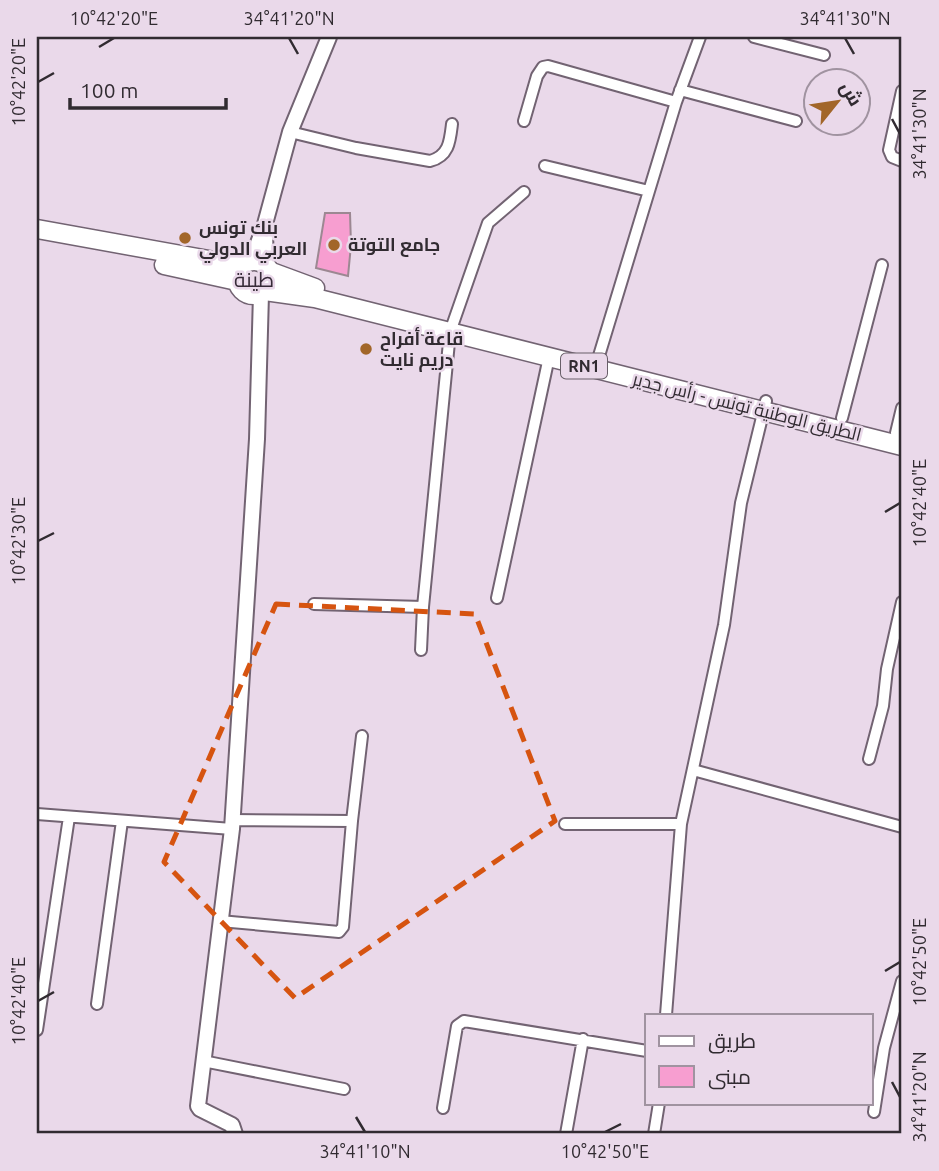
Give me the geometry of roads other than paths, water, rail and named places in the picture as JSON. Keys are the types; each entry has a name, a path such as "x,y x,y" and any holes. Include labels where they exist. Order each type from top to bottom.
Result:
{"highway":[{"name":"الطريق الوطنية تونس - رأس جدير","path":"37,229 253,269 452,327 900,438"},
{"name":"الطريق الوطنية تونس - رأس جدير","path":"37,239 253,269"},
{"path":"253,269 270,281 263,292"},
{"name":"RN1","path":"253,269 246,293 263,292"},
{"name":"الطريق الوطنية تونس - رأس جدير","path":"263,292 315,298 452,327 549,357 596,364"},
{"name":"الطريق الوطنية تونس - رأس جدير","path":"764,406 842,418 900,438"}],"street":[{"path":"253,269 290,132 330,37"},
{"path":"596,364 676,102 699,37"},
{"path":"754,37 824,55"},
{"path":"524,121 537,76 543,67 548,66 676,102"},
{"path":"680,90 796,121"},
{"path":"902,91 899,119 889,150 892,157 902,161"},
{"path":"290,132 356,148 430,160 439,159 447,150 452,124"},
{"path":"545,166 649,191"},
{"path":"421,650 423,607 452,327 488,223 524,192"},
{"path":"842,418 882,265"},
{"path":"234,1134 232,1125 198,1106 232,824 257,439 263,292"},
{"path":"497,598 549,357"},
{"path":"666,1014 681,824 724,625 741,503 764,406"},
{"path":"900,438 902,408"},
{"path":"869,759 883,706 887,669 902,602"},
{"path":"314,604 423,607"},
{"path":"220,921 340,932 343,927 362,736"},
{"path":"693,770 902,827"},
{"path":"37,814 122,821 232,824 352,821"},
{"path":"37,1030 69,817"},
{"path":"97,1004 122,821"},
{"path":"565,824 681,824"},
{"path":"874,1112 884,1048 902,981"},
{"path":"443,1108 457,1026 464,1021 645,1051"},
{"path":"566,1134 583,1039"},
{"path":"202,1061 344,1089"},
{"path":"654,1134 659,1104"}],"place":[{"name":"بنك تونس العربي الدولي","path":"185,238"},
{"name":"جامع التوتة","path":"334,245"},
{"name":"قاعة أفراح دريم نايت","path":"366,349"}],"district":[{"name":"طينة","path":"254,280"}]}
